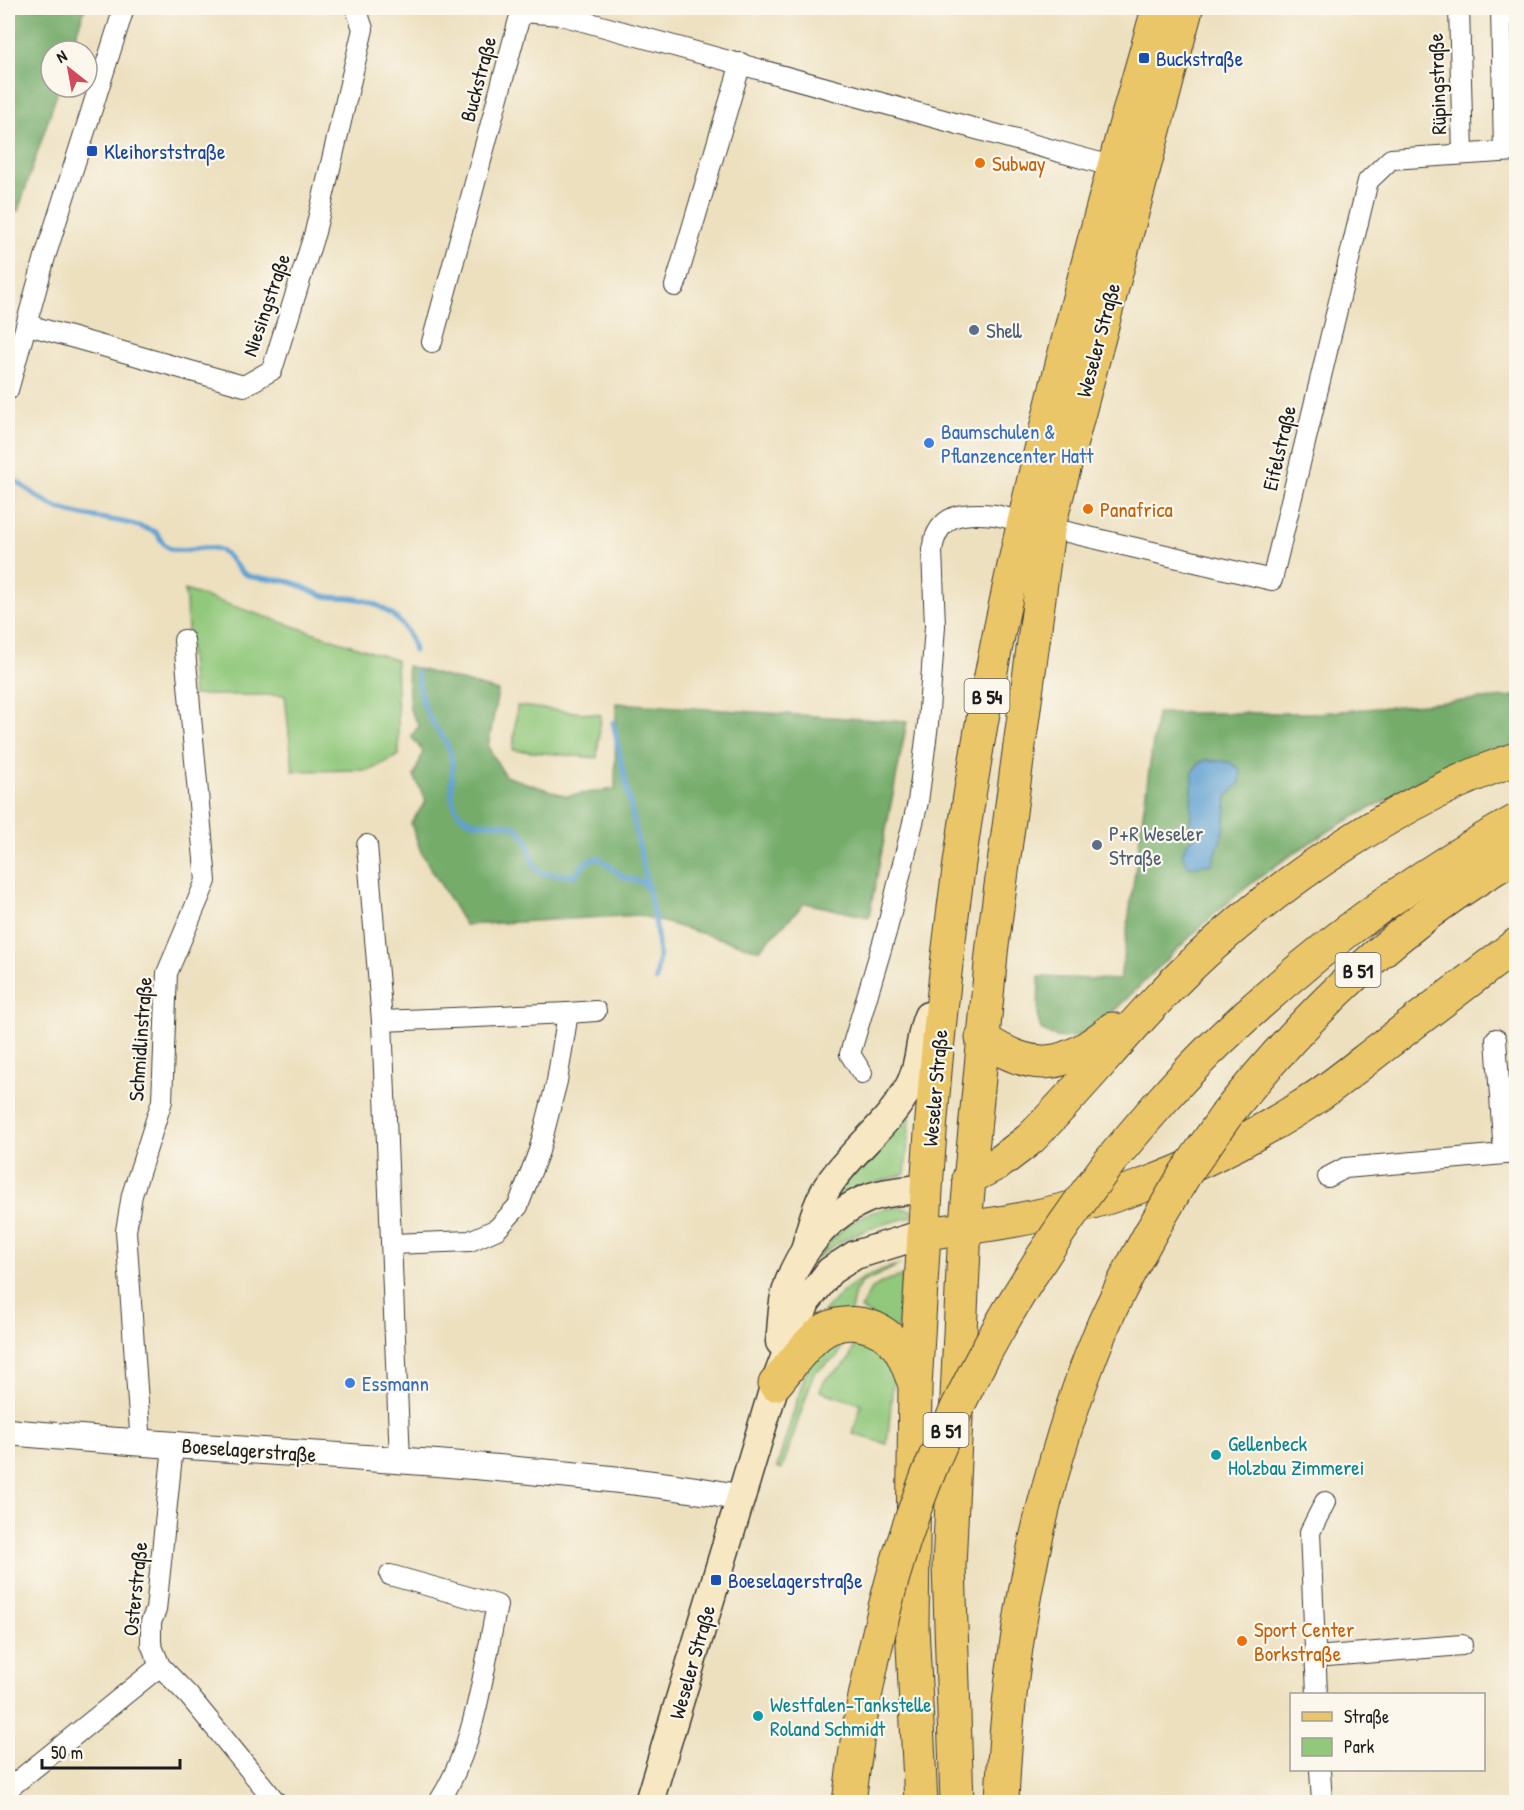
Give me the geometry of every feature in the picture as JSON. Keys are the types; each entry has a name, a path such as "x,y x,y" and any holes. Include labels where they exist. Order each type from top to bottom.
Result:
{"highway":[{"path":"969,1178 1000,1162 1030,1139 1170,988 1244,918 1331,855 1467,778 1516,759"},
{"name":"B 51","path":"849,1803 874,1651 893,1576 917,1502 946,1430 980,1360 1018,1292 1060,1227 1107,1165 1161,1101 1219,1041 1264,999 1346,932 1414,883 1516,821"},
{"name":"B 51","path":"1002,1803 1010,1697 1030,1563 1078,1389 1100,1331 1151,1232 1185,1174 1227,1114 1282,1047 1354,973 1398,935 1448,898 1516,856"},
{"path":"965,1228 1038,1217 1089,1204 1138,1189 1234,1146 1304,1106 1516,945"},
{"path":"981,1038 1026,1062 1050,1064 1084,1051 1135,1010 1170,988"},
{"name":"B 51","path":"957,1803 948,1566 965,1228"},
{"name":"B 51","path":"921,1803 912,1626 915,1386 924,1233"},
{"path":"775,1384 819,1334 836,1326 855,1323 881,1331 900,1349 915,1386"}],"main road":[{"name":"Weseler Straße","path":"1128,170 1158,8"},
{"name":"Weseler Straße","path":"775,1384 785,1296 805,1251 821,1230 854,1205 872,1197 926,1188 943,995 985,710 1037,525 1087,261 1128,170 1187,8"},
{"name":"Weseler Straße","path":"969,1178 981,1038 1024,713 1037,525"},
{"name":"B 54","path":"985,710 1024,713"},
{"path":"805,1251 810,1229 827,1188 884,1123 910,1084 921,1056 926,1018 943,995"},
{"name":"B 54","path":"965,1228 969,1178"},
{"path":"926,1188 969,1178"},
{"name":"B 54","path":"924,1233 926,1188"},
{"path":"924,1233 965,1228"},
{"name":"Weseler Straße","path":"650,1803 775,1384 806,1302 830,1271 855,1256 924,1233"}],"street":[{"path":"8,390 45,257 124,8"},
{"name":"Niesingstraße","path":"28,324 244,386 272,370 315,232 336,145 363,29 357,8"},
{"name":"Rüpingstraße","path":"1459,8 1463,154 1510,151 1501,8"},
{"name":"Buckstraße","path":"432,342 521,12 561,15 1128,170"},
{"path":"675,286 741,63"},
{"name":"Eifelstraße","path":"1037,525 1272,580 1368,181 1391,159 1463,154"},
{"path":"862,1073 850,1054 887,928 920,790 928,724 935,626 934,539 943,524 969,513 995,515 1037,525"},
{"name":"Schmidlinstraße","path":"141,1445 126,1231 132,1195 162,1101 167,973 206,881 184,640"},
{"path":"367,845 382,1021 400,1460"},
{"path":"382,1021 596,1011"},
{"path":"392,1244 470,1241 497,1229 518,1206 539,1151 555,1091 568,1013"},
{"path":"1328,1177 1345,1168 1510,1154 1496,1039"},
{"name":"Boeselagerstraße","path":"8,1432 141,1445 400,1460 580,1476 698,1489 741,1498"},
{"name":"Osterstraße","path":"173,1446 156,1610 150,1630 151,1644 160,1666 189,1696 276,1803"},
{"path":"1317,1693 1310,1532 1324,1502"},
{"path":"390,1575 497,1605 469,1738 455,1776 439,1803"},
{"path":"1316,1657 1462,1645"},
{"path":"8,1789 160,1666"},
{"path":"1320,1771 1322,1803"}],"green space":[{"path":"8,8 85,8 74,39 39,39 39,99 55,99 18,211 8,208"},
{"path":"185,590 396,660 399,755 370,770 293,771 285,695 193,695"},
{"path":"407,666 498,691 488,747 505,776 566,796 615,789 616,703 907,722 869,917 805,903 759,950 639,915 465,925 421,852 411,823 426,801 414,776 423,752 411,736 419,726 410,710"},
{"path":"1516,696 1516,745 1411,788 1314,840 1230,901 1094,1029 1060,1038 1047,1034 1041,1029 1038,1019 1039,977 1120,980 1157,713 1319,713"},
{"path":"517,706 601,715 597,758 513,750"},
{"path":"912,1100 905,1174 872,1184 839,1200 829,1201"},
{"path":"896,1207 912,1210 912,1217 849,1237 816,1259 850,1224 870,1213"},
{"path":"901,1264 861,1283 855,1292 850,1315 823,1313 831,1303 858,1281"},
{"path":"902,1276 898,1333 861,1309 871,1290 887,1280"},
{"path":"847,1334 838,1356 814,1373 782,1469 777,1467 807,1368 814,1353"},
{"path":"857,1335 882,1347 894,1374 887,1444 853,1434 861,1404 820,1391 828,1377 848,1360"}],"water":[{"path":"1206,760 1229,762 1241,770 1240,783 1227,797 1224,831 1212,864 1189,867 1182,856 1186,844 1194,837 1190,827 1193,771 1199,763"}],"waterway":[{"path":"8,475 51,505 78,514 146,528 157,533 162,542 175,550 205,548 219,550 228,556 239,570 249,576 294,583 325,596 352,598 373,603 400,622 414,651"},
{"path":"417,672 425,709 451,754 453,801 465,819 473,822 505,824 519,830 526,839 533,862 540,873 575,876 587,861 599,858 623,877 642,882 647,888"},
{"path":"613,722 656,926 659,955 656,980"}],"place":[{"name":"Buckstraße","path":"1144,58"},
{"name":"Kleihorststraße","path":"92,151"},
{"name":"Subway","path":"980,163"},
{"name":"Shell","path":"974,330"},
{"name":"Baumschulen & Pflanzencenter Hatt","path":"929,443"},
{"name":"Panafrica","path":"1088,509"},
{"name":"P+R Weseler Straße","path":"1097,845"},
{"name":"Essmann","path":"350,1383"},
{"name":"Gellenbeck Holzbau Zimmerei","path":"1216,1455"},
{"name":"Boeselagerstraße","path":"716,1580"},
{"name":"Sport Center Borkstraße","path":"1242,1641"},
{"name":"Westfalen-Tankstelle Roland Schmidt","path":"758,1716"}]}
